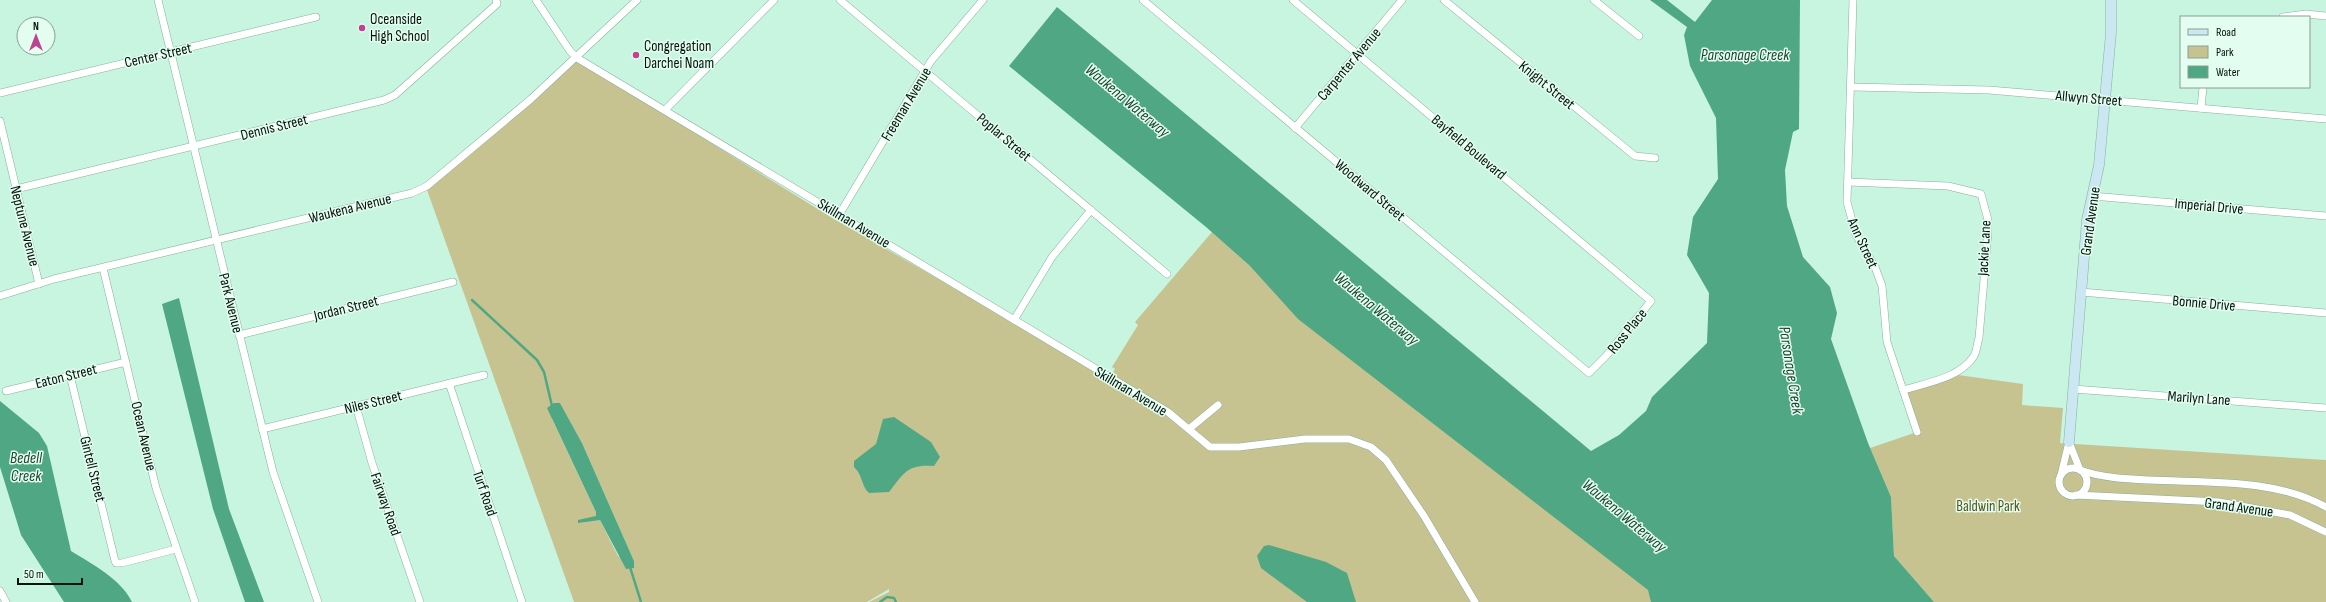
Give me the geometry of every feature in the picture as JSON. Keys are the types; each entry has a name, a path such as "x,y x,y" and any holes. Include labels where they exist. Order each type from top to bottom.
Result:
{"street":[{"name":"Park Avenue","path":"158,0 273,472 318,602"},
{"name":"Dennis Street","path":"16,189 384,100 395,95 497,4 496,0"},
{"name":"Skillman Avenue","path":"536,0 570,51 577,58 1168,412 1210,447 1219,448 1305,439 1349,439 1371,447 1386,460 1424,516 1475,602"},
{"name":"Waukena Avenue","path":"0,296 39,284 103,268 412,193 427,186 442,176 577,58 637,0"},
{"path":"665,110 774,0"},
{"name":"Poplar Street","path":"840,0 1167,274"},
{"name":"Freeman Avenue","path":"839,215 926,72 931,61 983,0"},
{"name":"Woodward Street","path":"1143,0 1588,373 1596,367"},
{"name":"Bayfield Boulevard","path":"1294,0 1644,295"},
{"name":"Carpenter Avenue","path":"1295,128 1402,0"},
{"name":"Knight Street","path":"1444,0 1635,156 1655,158"},
{"path":"1594,0 1639,36"},
{"name":"Ann Street","path":"1853,0 1847,202 1849,215 1862,246 1876,267 1882,286 1887,342 1917,432"},
{"name":"Grand Avenue","path":"2060,479 2069,442 2087,220 2099,165 2111,33 2111,0"},
{"path":"2291,16 2306,14 2326,16"},
{"name":"Center Street","path":"0,93 316,17"},
{"name":"Allwyn Street","path":"1851,87 1989,90 2326,119"},
{"path":"2201,108 2203,88"},
{"name":"Neptune Avenue","path":"0,121 39,284"},
{"name":"Jackie Lane","path":"1848,182 1948,186 1981,194 1986,213 1988,232 1979,338 1975,354 1967,365 1951,374 1903,390"},
{"name":"Imperial Drive","path":"2092,196 2326,216"},
{"path":"1014,320 1052,257 1091,210"},
{"name":"Ocean Avenue","path":"103,268 156,488 195,602"},
{"name":"Jordan Street","path":"239,334 453,282"},
{"name":"Bonnie Drive","path":"2081,292 2326,313"},
{"name":"Ross Place","path":"1596,367 1651,301 1644,295"},
{"name":"Eaton Street","path":"6,391 126,362"},
{"name":"Gintell Street","path":"70,375 116,563 176,549"},
{"name":"Niles Street","path":"262,429 484,375"},
{"name":"Turf Road","path":"450,383 522,602"},
{"name":"Marilyn Lane","path":"2073,389 2326,408"},
{"path":"1189,429 1218,405"},
{"name":"Fairway Road","path":"356,406 372,463 420,602"},
{"name":"Grand Avenue","path":"2069,442 2080,470 2086,477 2086,486 2076,495"},
{"name":"Grand Avenue","path":"2060,479 2067,469 2127,479 2242,484 2284,490 2314,500 2326,507"},
{"path":"2060,479 2064,492 2076,495"},
{"name":"Grand Avenue","path":"2076,495 2219,502 2290,515 2326,532"},
{"path":"0,591 6,602"}],"green space":[{"path":"577,60 829,216 1110,378 1115,369 1112,367 1138,325 1135,322 1212,232 1250,266 1652,588 1658,602 869,602 889,592 889,589 867,602 574,602 427,190","holes":["560,403 582,443 634,561 634,568 618,556 600,520 589,520 597,516 596,512 552,419"]},
{"name":"Baldwin Park","path":"1951,374 2023,384 2022,405 2063,408 2060,443 2326,460 2326,602 1934,602 1894,556 1891,497 1870,448 1917,432 1903,390"}],"water":[{"path":"1650,0 1667,0 1695,22 1712,0 1800,0 1799,129 1793,132 1785,170 1787,206 1803,257 1830,287 1837,313 1831,339 1868,443 1891,497 1894,556 1934,602 1651,602 1648,590 1298,319 1250,266 1206,227 1009,66 1057,7 1591,451 1619,435 1646,411 1652,397 1707,343 1709,293 1687,255 1693,217 1718,179 1716,118 1690,66 1684,35 1687,27"},
{"path":"179,298 229,509 264,602 245,602 213,509 162,304"},
{"name":"Bedell Creek","path":"0,401 39,433 47,446 71,551 113,579 121,586 132,602 64,602 21,535 0,467"},
{"path":"554,403 560,403 582,443 634,561 634,568 626,569 600,520 578,523 578,520 596,516 596,512 547,408"},
{"path":"894,417 931,442 940,457 934,466 912,468 907,471 889,492 869,493 866,490 859,473 854,467 854,461 876,444 883,419"},
{"path":"1269,545 1326,562 1347,573 1356,602 1307,602 1261,568 1257,556 1264,546"}],"waterway":[{"path":"472,300 537,360 544,372 552,406"},
{"path":"630,567 641,602"},
{"path":"880,602 887,597 894,598 896,602"}],"place":[{"name":"Oceanside High School","path":"362,28"},
{"name":"Congregation Darchei Noam","path":"636,55"}],"water label":[{"name":"Parsonage Creek","path":"1745,54"},
{"name":"Waukena Waterway","path":"1128,100"},
{"name":"Waukena Waterway","path":"1377,308"},
{"name":"Parsonage Creek","path":"1792,370"},
{"name":"Waukena Waterway","path":"1625,515"}]}
